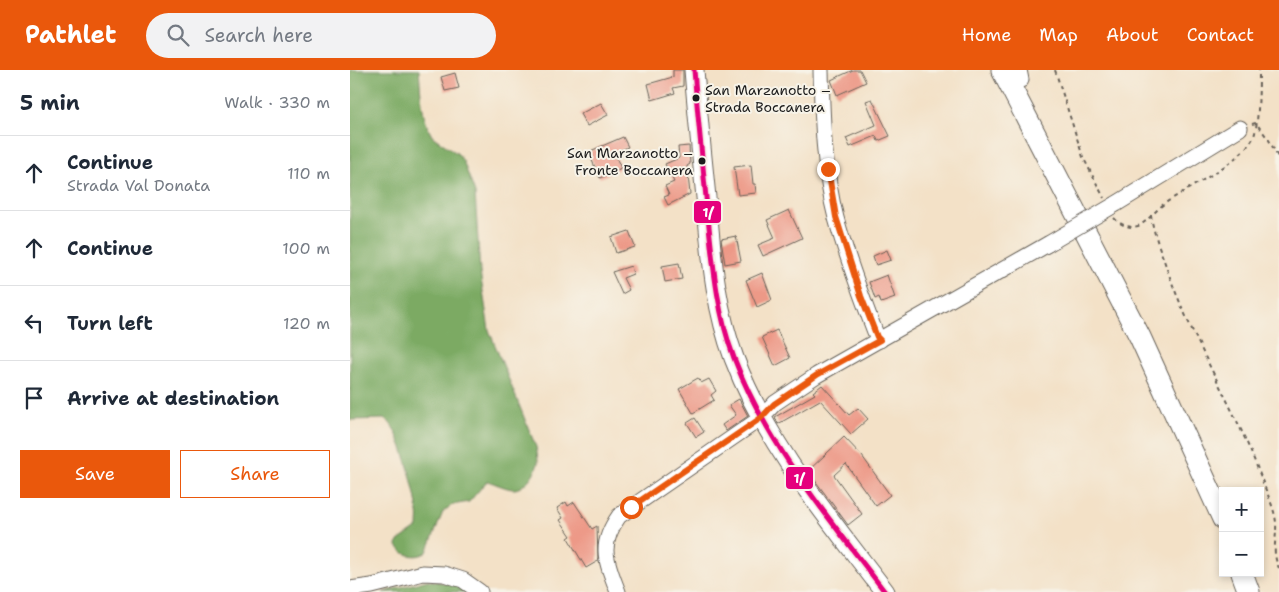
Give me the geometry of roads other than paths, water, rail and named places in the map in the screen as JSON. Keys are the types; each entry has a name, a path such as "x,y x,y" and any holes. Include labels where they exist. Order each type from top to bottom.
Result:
{"highway":[{"path":"1002,70 1140,336 1219,510"},
{"path":"1019,74 1153,331 1222,487"},
{"path":"1243,577 1249,592"},
{"path":"1257,577 1262,592"}],"main road":[{"path":"694,70 715,288 723,324 734,358 761,418 790,465 885,592"}],"street":[{"path":"821,70 822,117 836,217 861,296 877,337 880,340"},
{"path":"618,592 606,560 606,541 611,527 620,516 761,418 774,404 817,375 1048,244 1240,128"},
{"path":"350,589 372,586 423,573 444,574 463,580 480,592"}],"place":[{"name":"San Marzanotto – Strada Boccanera","path":"696,98"},
{"name":"San Marzanotto – Fronte Boccanera","path":"702,161"}]}
